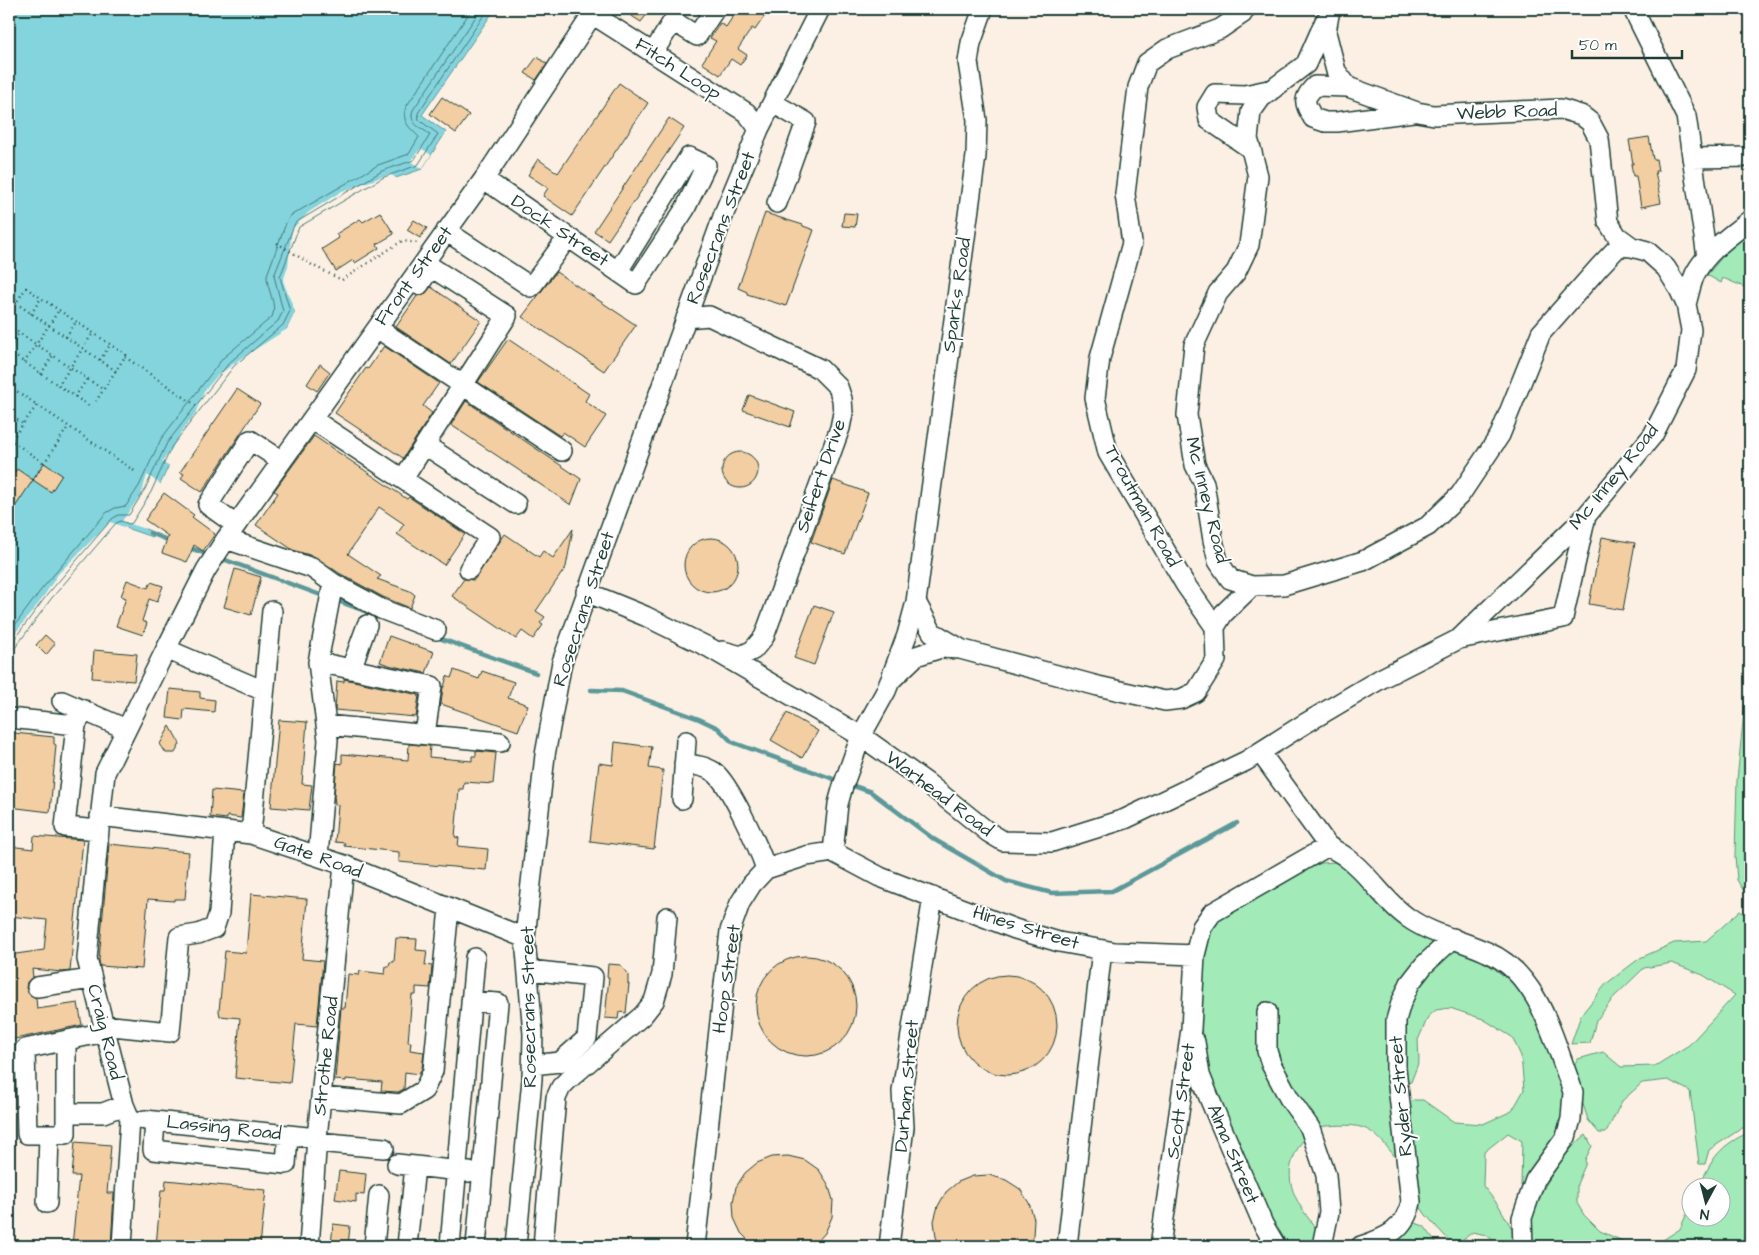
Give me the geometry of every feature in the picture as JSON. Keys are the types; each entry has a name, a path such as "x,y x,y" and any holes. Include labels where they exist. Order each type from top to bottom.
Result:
{"street":[{"path":"653,53 674,21 697,36 714,9"},
{"name":"Rosecrans Street","path":"516,1246 533,1034 525,938 545,755 562,662 724,211 759,129 820,9"},
{"name":"Sparks Road","path":"916,602 976,156 977,120 968,62 970,43 983,9"},
{"name":"Troutman Road","path":"1215,627 1185,584 1108,453 1095,398 1100,358 1132,243 1125,194 1138,87 1147,63 1167,49 1220,30 1246,9"},
{"path":"1633,9 1686,116 1707,257"},
{"path":"1330,11 1326,32 1336,71 1348,87"},
{"name":"Mc Inney Road","path":"1330,11 1306,64 1261,98 1251,112 1248,139 1258,176 1249,245 1236,272 1218,293 1194,345 1187,415 1195,465 1204,483 1218,561 1230,579 1252,586 1284,585 1363,561 1428,526 1460,496 1500,435 1541,333 1619,246 1647,251 1666,268 1686,304 1690,330 1686,370 1654,435 1586,516 1459,639 1382,678"},
{"name":"Fitch Loop","path":"594,12 653,53 747,113 759,129"},
{"name":"Front Street","path":"166,649 222,545 484,179 594,12"},
{"name":"Webb Road","path":"1417,112 1325,122 1312,118 1305,104 1306,96 1315,86 1348,87 1417,112 1434,115 1562,109 1581,115 1590,122 1599,139 1608,222 1617,236 1632,247"},
{"path":"1251,149 1209,120 1207,107 1215,94 1245,95 1273,89"},
{"path":"772,103 806,122 777,203"},
{"path":"1692,158 1750,156"},
{"name":"Dock Street","path":"484,179 636,284 685,209 706,165 690,157 618,271"},
{"path":"1686,304 1695,274 1707,257 1720,243 1750,220"},
{"path":"446,232 531,287 568,237"},
{"path":"361,350 371,356 431,267 507,316 403,479"},
{"name":"Seifert Drive","path":"686,318 710,316 820,369 838,387 844,413 764,637 753,650 741,656 710,648"},
{"path":"386,334 562,451"},
{"path":"312,419 490,537 468,569"},
{"path":"282,461 250,440 208,505 222,545 312,568 331,593 381,609 436,630"},
{"path":"425,446 516,504"},
{"path":"1459,639 1563,618 1586,516"},
{"path":"890,681 916,656 941,648 960,649 1098,686 1165,701 1181,699 1196,692 1216,660 1215,627 1223,614 1252,586"},
{"name":"Warhead Road","path":"586,592 645,616 710,648 862,736 927,783 988,832 1003,841 1052,842 1124,819 1246,761 1382,678"},
{"path":"318,856 328,740 318,662 331,593"},
{"path":"916,602 932,632 960,649"},
{"path":"833,852 838,804 844,782 862,736 890,681 916,602"},
{"path":"250,834 272,611"},
{"path":"351,669 367,625"},
{"path":"166,649 264,690"},
{"name":"Craig Road","path":"122,1246 127,1112 87,959 105,773 166,649"},
{"path":"318,662 432,686 425,734"},
{"path":"62,700 80,718"},
{"path":"9,718 80,718 126,729"},
{"name":"Gate Road","path":"80,718 65,827 99,823 250,834 318,856 525,938"},
{"path":"326,725 500,742"},
{"path":"682,799 686,741"},
{"path":"1260,752 1328,846 1348,858 1397,909 1424,927 1490,952 1521,977 1541,1007 1573,1092 1571,1119 1566,1137 1535,1180 1522,1218 1523,1246"},
{"path":"684,764 706,767 716,774 727,789 758,845 766,868 806,856 833,852 880,877 933,897"},
{"path":"66,1041 66,1134 27,1134 25,1049 66,1041 104,1029 170,1032 179,937 198,934 214,928 219,913 225,831"},
{"path":"1195,955 1202,927 1212,913 1328,846"},
{"name":"Strothe Road","path":"309,1246 317,1140 344,866"},
{"name":"Hoop Street","path":"695,1246 730,931 740,903 752,884 766,868"},
{"name":"Hines Street","path":"933,897 1015,929 1059,942 1116,952 1195,955"},
{"name":"Durham Street","path":"889,1246 904,1127 902,1091 933,897"},
{"path":"322,1097 400,1104 424,1090 433,1071 449,908"},
{"path":"543,1246 556,1098 565,1083 643,1014 654,1001 662,974 667,917"},
{"name":"Ryder Street","path":"1361,1246 1393,1233 1408,1215 1411,1202 1396,1068 1396,1020 1410,982 1424,965 1453,938"},
{"path":"1066,1246 1102,950"},
{"name":"Scott Street","path":"1160,1246 1191,1029 1195,955"},
{"path":"450,1246 475,958"},
{"path":"529,970 593,977 587,1038 560,1062 532,1065"},
{"path":"37,987 91,979"},
{"path":"471,1001 498,1003 476,1246"},
{"path":"1268,1012 1267,1052 1271,1064 1288,1098 1310,1128 1326,1175 1329,1212 1322,1246"},
{"name":"Alma Street","path":"1191,1029 1195,1041 1200,1075 1264,1224 1276,1246"},
{"path":"67,1114 127,1112"},
{"name":"Lassing Road","path":"127,1112 155,1121 288,1135 384,1148"},
{"path":"155,1121 153,1150 286,1164 288,1135"},
{"path":"46,1203 49,1134"},
{"path":"407,1246 406,1165 483,1173"},
{"path":"374,1246 379,1195"}],"path":[{"path":"277,243 312,265 342,280 402,241 419,243 424,246"},
{"path":"9,314 26,288 126,355 96,401"},
{"path":"31,314 41,298"},
{"path":"16,303 116,371"},
{"path":"24,363 59,310"},
{"path":"66,337 76,322"},
{"path":"9,326 104,390"},
{"path":"9,348 19,332"},
{"path":"58,386 93,333"},
{"path":"100,360 110,345"},
{"path":"9,352 90,408 86,411"},
{"path":"41,374 53,355"},
{"path":"125,357 197,406"},
{"path":"75,397 87,379"},
{"path":"9,386 74,428 136,472"},
{"path":"37,405 9,441 44,463"},
{"path":"9,414 23,424"},
{"path":"33,480 69,426"}],"green space":[{"path":"1750,233 1750,273 1744,287 1723,278 1721,283 1707,275 1728,250"},
{"path":"1750,675 1750,901 1737,880 1735,856 1737,780 1745,702"},
{"path":"1335,862 1348,869 1380,901 1398,923 1434,940 1403,983 1402,1166 1383,1142 1366,1129 1347,1125 1316,1127 1300,1145 1290,1171 1293,1192 1303,1211 1317,1230 1315,1246 1282,1246 1275,1237 1206,1064 1200,1019 1201,974 1205,945 1212,928 1223,915 1300,871 1322,863"},
{"path":"1740,911 1750,918 1750,1129 1742,1128 1709,1150 1705,1164 1699,1164 1690,1091 1668,1080 1642,1083 1622,1101 1606,1133 1599,1133 1588,1120 1572,1069 1578,1059 1603,1052 1621,1067 1655,1066 1689,1045 1735,995 1703,975 1672,963 1644,968 1614,997 1596,1021 1590,1043 1571,1044 1581,1015 1606,984 1640,958 1674,943 1706,941"},
{"path":"1454,951 1471,955 1486,964 1509,980 1519,990 1543,1033 1566,1100 1569,1115 1526,1188 1521,1186 1522,1141 1508,1133 1484,1152 1483,1186 1499,1206 1519,1241 1519,1246 1501,1246 1486,1235 1473,1232 1454,1246 1417,1202 1407,1106 1413,1100 1423,1100 1454,1122 1483,1124 1512,1111 1524,1090 1521,1056 1512,1037 1483,1019 1450,1008 1436,1010 1428,1017 1418,1040 1419,1061 1411,1082 1403,1084 1401,1031 1407,1001 1437,961"},
{"path":"1750,1132 1750,1246 1531,1246 1531,1219 1541,1194 1562,1160 1578,1141 1586,1135 1592,1146 1577,1184 1577,1203 1584,1215 1600,1231 1625,1242 1646,1245 1663,1240 1680,1229 1682,1224 1682,1228 1732,1228 1732,1178 1703,1178 1713,1160 1724,1147"},
{"path":"1415,1223 1424,1226 1439,1246 1371,1246 1406,1226"}],"water":[{"path":"9,9 495,9 422,115 446,132 422,169 387,181 303,230 285,278 295,312 287,329 238,370 176,450 155,495 136,525 155,533 152,537 120,526 55,602 12,661 9,694"}],"pier":[{"path":"421,148 431,155 422,169 410,161"},
{"path":"390,174 399,180 388,183 305,231 288,278 298,312 289,330 240,371 178,451 171,468 162,462 195,414 204,391 217,376 287,329 295,312 283,281 288,266 292,229 309,212 342,191"},
{"path":"147,475 162,485 139,524 145,526 145,529 122,521 141,495"},
{"path":"110,522 127,528 126,530 121,529 57,603 14,662 12,687 9,686 9,641 42,599 58,574"}],"building":[{"path":"621,9 651,9 641,22"},
{"path":"738,9 758,9 766,14 755,30 752,28 738,49 747,55 740,65 731,59 720,75 702,63 716,41 710,38 720,23 726,27"},
{"path":"537,57 547,64 536,80 525,73"},
{"path":"619,83 648,103 572,216 543,196 548,188 528,175 538,159 558,173"},
{"path":"442,97 469,115 456,133 430,114"},
{"path":"669,118 684,128 608,240 594,231"},
{"path":"1649,137 1653,159 1656,159 1658,171 1655,171 1661,203 1641,207 1636,176 1633,176 1629,140"},
{"path":"380,212 394,234 377,244 379,248 355,263 353,260 336,271 322,249 339,238 336,234 360,219 363,222"},
{"path":"765,213 814,230 786,306 747,294 747,292 738,288"},
{"path":"844,213 857,214 855,227 842,226"},
{"path":"414,220 427,228 420,238 407,230"},
{"path":"556,272 636,325 604,371 522,317"},
{"path":"431,287 481,321 451,364 396,327 417,296 424,295"},
{"path":"508,339 589,394 585,401 606,416 585,447 563,432 560,436 478,382"},
{"path":"384,346 439,383 423,406 432,413 403,458 335,413 366,368 368,369"},
{"path":"320,364 330,372 317,391 307,384"},
{"path":"237,389 260,404 202,492 181,478 184,474 180,472"},
{"path":"749,395 795,412 790,427 743,410"},
{"path":"466,401 581,479 571,505 451,425"},
{"path":"314,436 407,499 409,497 465,534 444,565 397,534 404,524 379,507 348,554 381,576 377,579 410,591 415,595 410,608 383,597 339,573 316,557 293,550 256,525 278,493 274,491"},
{"path":"740,452 747,453 753,457 757,463 757,477 753,483 747,487 740,488 733,487 727,483 723,477 722,470 723,463 727,457 733,453"},
{"path":"44,463 62,475 51,492 33,480"},
{"path":"9,467 15,472 17,469 33,480 9,516"},
{"path":"833,480 868,493 845,554 811,542"},
{"path":"164,493 194,515 192,517 215,534 203,551 194,545 187,562 162,553 168,536 145,520"},
{"path":"573,529 566,567 536,611 545,617 540,623 543,625 533,639 522,631 516,639 452,596 464,579 474,580 505,534 539,557 543,551 553,558"},
{"path":"1602,537 1635,543 1623,610 1589,604"},
{"path":"706,538 716,538 726,542 734,550 738,565 734,580 726,588 716,592 706,592 696,588 688,580 684,570 684,560 688,550 696,542"},
{"path":"235,569 261,577 251,615 224,607"},
{"path":"127,580 148,588 151,582 163,586 157,602 149,599 142,621 147,623 143,635 116,626 126,598 121,596"},
{"path":"814,605 834,612 814,665 794,658"},
{"path":"45,635 55,644 46,655 36,645"},
{"path":"389,636 434,652 426,673 380,662"},
{"path":"94,650 137,654 134,681 92,678"},
{"path":"454,670 479,679 482,671 514,682 508,698 528,705 518,731 441,704 443,687 447,676 451,678"},
{"path":"344,679 419,695 416,717 335,710 337,681 344,682"},
{"path":"170,689 200,692 200,698 215,700 214,712 184,709 183,720 167,718"},
{"path":"787,713 818,731 802,758 771,740"},
{"path":"279,720 307,722 302,784 312,785 309,810 271,807"},
{"path":"170,726 180,744 175,753 166,753 160,744"},
{"path":"14,733 54,737 54,744 56,745 50,812 9,807 9,780"},
{"path":"615,742 652,747 649,768 663,770 654,849 590,841 599,763 613,765"},
{"path":"409,744 430,746 429,757 472,761 472,756 476,756 476,751 496,753 493,784 464,782 463,789 459,789 455,837 459,838 458,846 488,849 486,870 399,862 399,852 344,846 345,843 335,842 338,805 335,804 334,796 337,763 342,764 342,754 408,760"},
{"path":"212,790 244,793 241,818 227,816 227,819 210,817"},
{"path":"34,836 83,840 70,971 32,969 33,977 27,982 26,988 29,994 36,998 37,1009 78,1003 82,1025 10,1040 9,955 44,950 47,920 9,916 9,846 33,849"},
{"path":"109,844 189,852 185,899 174,899 174,901 148,899 142,969 100,966"},
{"path":"251,894 307,899 302,959 323,961 317,1026 296,1024 290,1083 235,1078 240,1018 220,1016 225,951 246,953"},
{"path":"396,938 417,939 416,950 427,951 425,965 432,966 430,988 416,987 416,995 412,995 408,1042 411,1042 410,1050 424,1052 422,1068 419,1074 405,1072 404,1089 398,1092 381,1091 382,1082 335,1080 341,1008 345,1008 348,974 359,975 360,971 385,974 386,966 389,966 390,962 394,962"},
{"path":"806,956 825,960 841,971 852,987 856,1006 852,1025 841,1041 825,1052 806,1056 787,1052 771,1041 760,1025 756,1006 760,987 771,971 787,960"},
{"path":"608,964 621,965 628,975 626,1013 619,1012 618,1019 605,1018 609,977 607,977"},
{"path":"1007,975 1026,979 1042,990 1053,1006 1057,1025 1053,1044 1042,1060 1026,1071 1007,1075 988,1071 972,1060 961,1044 957,1025 961,1006 972,990 988,979"},
{"path":"75,1142 111,1145 107,1193 114,1193 111,1246 72,1246 79,1176 72,1176"},
{"path":"788,1156 805,1160 819,1170 828,1184 833,1200 832,1217 825,1233 813,1246 754,1246 741,1233 734,1218 733,1202 736,1187 745,1173 757,1163 772,1157"},
{"path":"339,1171 366,1174 364,1195 356,1194 356,1202 335,1199"},
{"path":"989,1175 1006,1180 1020,1189 1029,1203 1034,1219 1033,1236 1029,1246 940,1246 936,1237 934,1221 938,1206 946,1192 958,1182 973,1176"},
{"path":"166,1180 266,1190 260,1246 156,1246 161,1190 165,1190"},
{"path":"333,1224 350,1226 348,1246 331,1246"}],"waterway":[{"path":"150,533 170,541"},
{"path":"187,547 210,555"},
{"path":"220,558 326,597"},
{"path":"335,600 370,613"},
{"path":"436,637 536,673"},
{"path":"591,690 622,691 699,719 718,728 732,742 839,781"},
{"path":"848,784 871,792 935,840 1006,881 1052,893 1112,891 1237,823"}]}
